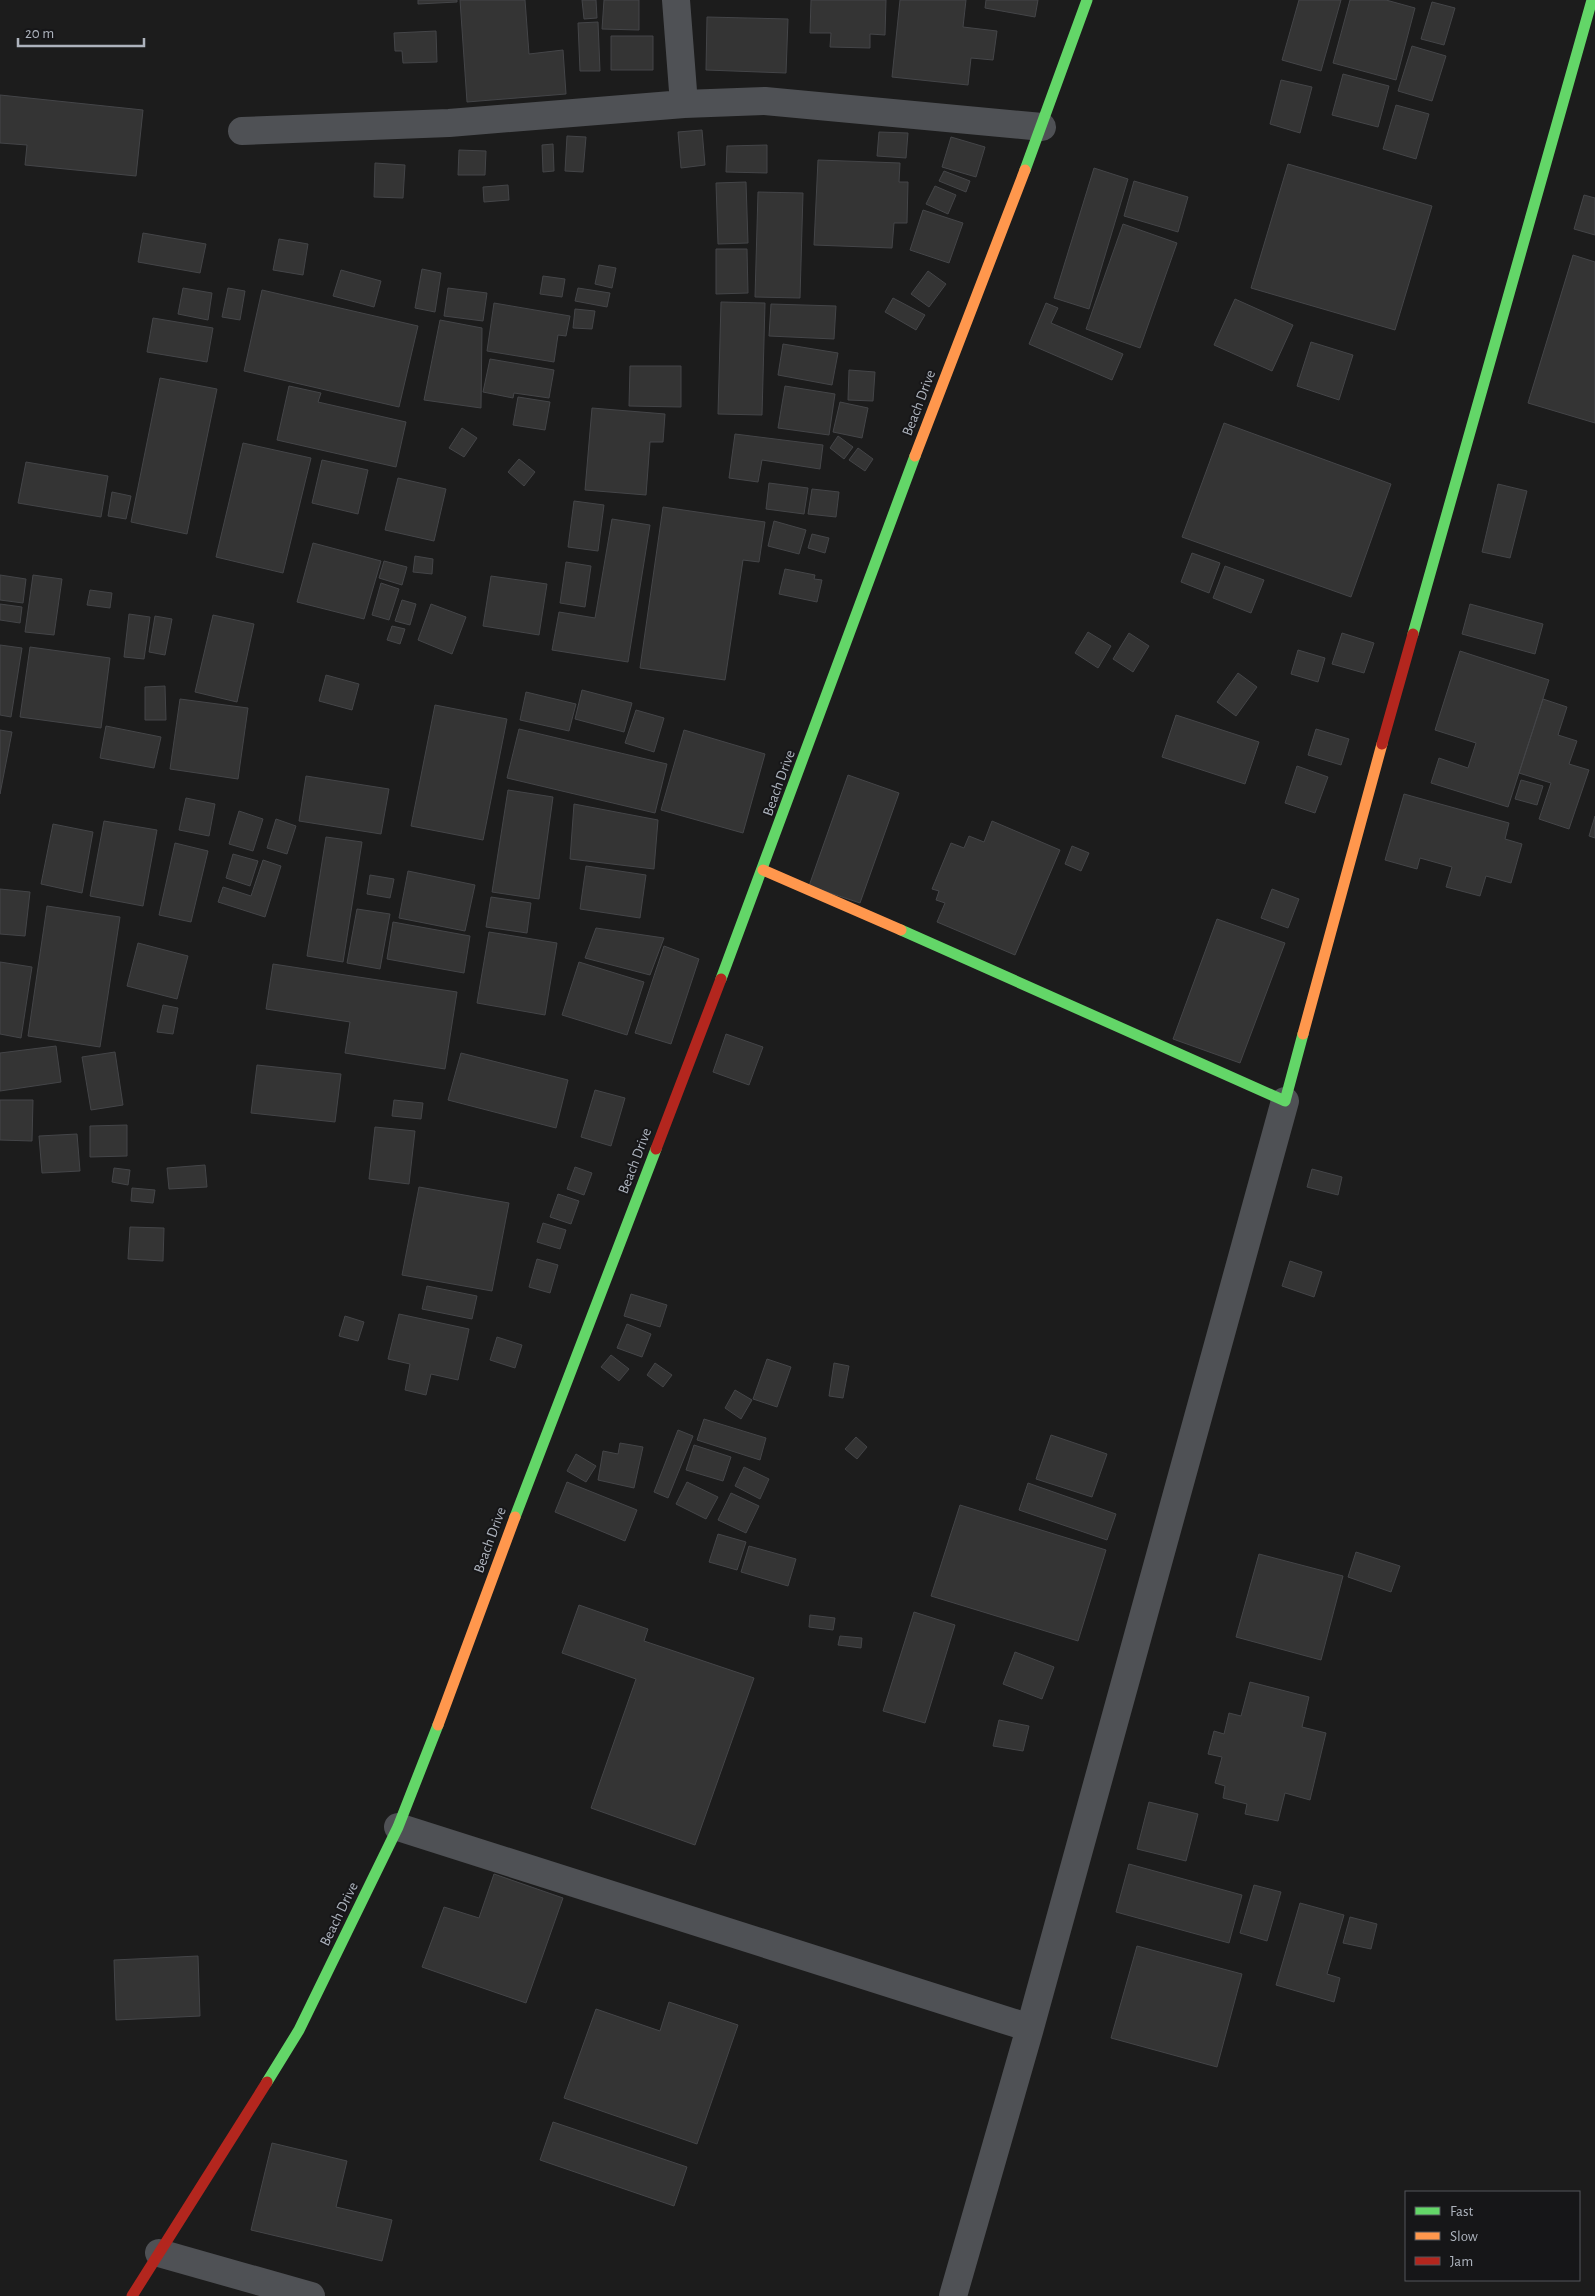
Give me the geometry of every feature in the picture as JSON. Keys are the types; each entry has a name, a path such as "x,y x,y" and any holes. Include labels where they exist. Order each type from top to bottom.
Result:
{"street":[{"path":"676,0 684,104"},
{"name":"Beach Drive","path":"132,2296 300,2030 398,1827 437,1729 540,1449 763,870 917,451 1042,127 1088,0"},
{"path":"953,2296 1030,2028 1285,1101 1340,888 1592,0"},
{"path":"242,131 449,123 684,104 765,101 1042,127"},
{"path":"763,870 898,927 1165,1050 1285,1101"},
{"path":"398,1827 1030,2028"},
{"path":"159,2253 310,2296"}],"building":[{"path":"418,0 457,0 457,2 418,4"},
{"path":"460,0 525,0 529,54 563,50 566,94 467,102"},
{"path":"582,0 596,0 597,18 584,19"},
{"path":"604,0 639,0 639,30 602,29"},
{"path":"811,0 886,0 885,35 870,34 870,48 830,47 831,33 810,33"},
{"path":"900,0 966,0 963,27 997,31 993,60 971,58 968,85 892,77"},
{"path":"986,0 1038,0 1035,17 985,8"},
{"path":"1299,0 1341,0 1321,71 1282,60"},
{"path":"1350,0 1386,0 1415,8 1396,80 1333,63"},
{"path":"1432,2 1455,8 1444,45 1421,39"},
{"path":"707,17 788,19 786,73 706,70"},
{"path":"598,22 600,71 580,71 578,23"},
{"path":"436,31 437,62 403,63 402,51 395,51 394,33"},
{"path":"611,36 653,36 653,70 611,70"},
{"path":"1412,46 1446,56 1432,101 1398,91"},
{"path":"1343,74 1389,86 1378,127 1332,115"},
{"path":"1281,80 1312,87 1300,133 1270,124"},
{"path":"0,95 143,110 136,176 25,165 27,145 0,143"},
{"path":"1396,105 1429,114 1416,159 1383,149"},
{"path":"702,130 705,165 681,168 678,132"},
{"path":"879,132 908,133 906,158 877,156"},
{"path":"567,136 586,137 583,172 565,171"},
{"path":"951,137 985,147 976,177 942,167"},
{"path":"553,144 554,171 543,172 542,145"},
{"path":"767,145 767,173 726,172 727,146"},
{"path":"459,150 486,151 485,175 458,175"},
{"path":"818,160 900,163 899,182 908,182 907,223 894,223 892,248 814,245"},
{"path":"375,163 405,165 403,198 374,197"},
{"path":"1288,164 1432,206 1395,330 1251,288"},
{"path":"1094,168 1128,179 1089,309 1054,298"},
{"path":"944,171 970,181 966,192 939,181"},
{"path":"1134,181 1188,197 1178,232 1124,216"},
{"path":"746,182 748,243 718,244 716,183"},
{"path":"508,185 509,200 484,202 483,187"},
{"path":"935,186 956,195 948,214 926,204"},
{"path":"758,192 803,193 800,298 755,297"},
{"path":"1584,195 1595,198 1595,235 1574,229"},
{"path":"923,210 963,223 949,263 910,250"},
{"path":"1123,224 1177,243 1140,348 1086,329"},
{"path":"143,233 206,244 200,273 138,262"},
{"path":"279,239 308,244 303,275 273,270"},
{"path":"716,249 747,249 748,293 716,294"},
{"path":"1573,255 1595,262 1595,423 1528,403"},
{"path":"599,265 616,268 612,288 595,284"},
{"path":"422,269 441,273 435,312 415,308"},
{"path":"341,270 381,281 374,307 333,296"},
{"path":"928,271 946,284 929,307 911,294"},
{"path":"543,276 565,279 562,297 540,294"},
{"path":"183,288 212,293 208,320 178,314"},
{"path":"228,288 245,291 240,320 222,317"},
{"path":"448,288 487,293 483,321 444,316"},
{"path":"578,288 610,293 607,307 575,301"},
{"path":"262,290 418,326 399,407 244,371"},
{"path":"893,298 925,315 916,330 885,312"},
{"path":"1235,299 1293,325 1272,371 1214,345"},
{"path":"721,302 765,303 762,415 718,414"},
{"path":"494,303 570,316 566,336 558,335 554,362 487,351"},
{"path":"1046,303 1058,308 1051,323 1123,354 1112,380 1029,344"},
{"path":"771,304 836,306 834,339 769,336"},
{"path":"575,309 595,311 592,329 573,328"},
{"path":"153,318 213,328 207,362 147,352"},
{"path":"440,320 482,328 481,408 424,400"},
{"path":"1311,342 1353,355 1339,400 1297,386"},
{"path":"783,344 838,353 832,385 778,375"},
{"path":"490,359 554,370 549,398 514,393 513,398 483,392"},
{"path":"630,366 681,366 681,407 629,406"},
{"path":"849,370 875,372 873,401 848,400"},
{"path":"160,378 217,389 187,534 131,522"},
{"path":"289,386 321,393 318,402 406,422 396,467 277,440"},
{"path":"785,386 835,394 829,435 778,428"},
{"path":"518,397 550,402 545,430 513,425"},
{"path":"840,402 868,408 862,438 833,432"},
{"path":"592,408 665,414 663,442 650,442 646,495 585,490"},
{"path":"1224,423 1391,484 1351,597 1182,537"},
{"path":"462,428 477,438 464,457 449,448"},
{"path":"735,434 823,445 820,469 762,460 758,482 729,478"},
{"path":"838,436 853,447 844,459 830,448"},
{"path":"243,443 311,458 283,573 216,557"},
{"path":"858,448 873,459 865,471 849,460"},
{"path":"519,459 535,472 524,486 508,472"},
{"path":"322,460 368,470 358,514 312,503"},
{"path":"26,462 108,476 101,517 18,503"},
{"path":"398,478 446,489 434,541 385,530"},
{"path":"769,483 808,488 804,514 766,509"},
{"path":"1498,484 1527,491 1510,558 1482,552"},
{"path":"812,489 839,492 836,517 808,514"},
{"path":"112,492 131,496 126,519 108,516"},
{"path":"574,501 604,505 598,551 568,547"},
{"path":"663,507 765,522 759,562 743,560 725,680 640,668"},
{"path":"612,519 650,525 628,662 552,650 559,612 595,618"},
{"path":"774,521 806,530 799,554 768,546"},
{"path":"812,534 829,538 825,553 808,548"},
{"path":"313,543 381,561 364,619 297,602"},
{"path":"1192,553 1220,563 1209,593 1181,582"},
{"path":"415,556 433,559 432,574 413,572"},
{"path":"384,561 407,567 402,585 379,578"},
{"path":"566,562 591,566 585,607 560,603"},
{"path":"1225,566 1264,580 1251,613 1213,598"},
{"path":"785,569 815,575 814,579 822,580 817,602 779,594"},
{"path":"0,575 26,579 23,603 0,600"},
{"path":"33,575 62,579 54,635 25,632"},
{"path":"491,576 547,584 539,635 483,626"},
{"path":"381,583 399,589 389,620 372,615"},
{"path":"90,590 112,593 110,608 87,605"},
{"path":"402,600 416,604 410,625 395,621"},
{"path":"0,604 22,607 20,623 0,620"},
{"path":"431,604 466,617 452,654 418,640"},
{"path":"1470,604 1543,624 1535,654 1462,634"},
{"path":"129,614 150,617 144,659 124,657"},
{"path":"213,615 254,624 237,702 195,692"},
{"path":"155,616 172,619 165,655 149,652"},
{"path":"392,626 405,629 400,644 387,640"},
{"path":"1088,632 1111,646 1098,668 1075,653"},
{"path":"1129,633 1149,646 1133,672 1113,659"},
{"path":"1342,633 1374,643 1364,673 1332,664"},
{"path":"0,645 22,648 11,717 0,715"},
{"path":"30,647 110,658 101,728 20,717"},
{"path":"1298,650 1325,658 1318,682 1291,674"},
{"path":"1460,651 1549,680 1508,807 1431,783 1439,758 1468,768 1476,743 1435,730"},
{"path":"1238,673 1257,687 1236,716 1217,702"},
{"path":"326,675 359,684 352,710 319,701"},
{"path":"165,686 166,720 145,720 145,687"},
{"path":"582,690 632,703 624,732 575,719"},
{"path":"526,692 576,704 569,731 520,720"},
{"path":"180,699 248,708 238,779 170,769"},
{"path":"1543,699 1567,707 1558,735 1577,741 1569,764 1589,770 1569,829 1539,819 1551,783 1519,773"},
{"path":"435,705 507,719 483,840 411,826"},
{"path":"636,710 664,718 654,752 625,743"},
{"path":"1176,715 1259,742 1245,784 1162,757"},
{"path":"106,726 161,737 154,768 100,758"},
{"path":"519,729 667,764 655,813 507,778"},
{"path":"1316,729 1349,739 1341,765 1308,755"},
{"path":"0,730 12,732 0,794"},
{"path":"684,730 765,754 743,833 661,810"},
{"path":"1297,766 1328,777 1315,813 1285,803"},
{"path":"848,775 899,793 860,903 809,886"},
{"path":"306,776 389,789 381,834 299,821"},
{"path":"1521,780 1543,786 1537,805 1515,799"},
{"path":"508,790 553,797 539,899 492,892"},
{"path":"1404,794 1509,823 1505,839 1522,844 1511,883 1486,876 1480,896 1446,887 1452,867 1420,858 1417,869 1385,860"},
{"path":"186,798 215,804 209,836 179,830"},
{"path":"574,804 658,820 654,869 570,859"},
{"path":"239,811 263,819 253,851 229,844"},
{"path":"1595,816 1595,838 1589,836"},
{"path":"276,819 296,826 287,854 267,848"},
{"path":"104,821 157,830 143,906 90,896"},
{"path":"992,821 1060,850 1015,955 937,922 945,903 936,900 939,891 932,889 951,843 964,848 969,836 984,842"},
{"path":"53,824 93,832 82,893 41,884"},
{"path":"326,837 362,842 343,962 307,956"},
{"path":"175,843 208,851 191,922 159,915"},
{"path":"1072,846 1089,853 1081,871 1065,864"},
{"path":"233,854 258,861 250,886 226,878"},
{"path":"263,860 281,866 265,917 218,902 223,887 251,896"},
{"path":"586,866 646,875 640,918 580,909"},
{"path":"408,871 475,885 465,931 399,918"},
{"path":"370,875 394,879 390,898 367,894"},
{"path":"0,889 30,892 25,936 0,934"},
{"path":"1272,889 1299,899 1288,928 1261,918"},
{"path":"491,897 531,903 527,933 486,927"},
{"path":"47,906 120,917 100,1047 28,1036"},
{"path":"357,909 390,914 380,969 347,963"},
{"path":"1217,919 1285,943 1240,1063 1173,1039"},
{"path":"393,922 470,936 464,973 387,959"},
{"path":"596,928 664,938 650,975 585,958"},
{"path":"489,932 557,943 545,1015 477,1003"},
{"path":"138,943 188,956 177,999 127,986"},
{"path":"664,946 699,959 671,1044 635,1033"},
{"path":"0,962 32,967 21,1038 0,1034"},
{"path":"579,962 644,982 627,1035 562,1015"},
{"path":"273,964 457,992 445,1069 345,1053 350,1022 266,1009"},
{"path":"163,1005 178,1008 173,1034 157,1032"},
{"path":"726,1034 763,1047 749,1085 713,1072"},
{"path":"56,1046 61,1082 0,1091 0,1053"},
{"path":"115,1052 123,1105 91,1110 82,1057"},
{"path":"461,1053 568,1080 556,1128 448,1100"},
{"path":"257,1065 341,1074 335,1122 251,1113"},
{"path":"595,1090 625,1098 611,1146 581,1137"},
{"path":"0,1100 33,1100 32,1141 0,1140"},
{"path":"394,1100 423,1103 421,1119 392,1116"},
{"path":"127,1125 127,1156 90,1157 90,1126"},
{"path":"375,1127 415,1131 409,1184 369,1179"},
{"path":"77,1134 80,1171 42,1173 39,1136"},
{"path":"205,1165 207,1187 169,1189 167,1168"},
{"path":"575,1167 592,1173 584,1195 567,1189"},
{"path":"114,1168 130,1170 128,1185 112,1182"},
{"path":"1312,1169 1342,1177 1338,1195 1307,1187"},
{"path":"419,1187 509,1203 492,1291 402,1275"},
{"path":"132,1188 155,1190 153,1203 131,1201"},
{"path":"558,1194 579,1201 571,1224 550,1217"},
{"path":"543,1223 566,1230 560,1249 537,1242"},
{"path":"130,1227 164,1228 163,1261 128,1259"},
{"path":"537,1259 558,1265 550,1293 529,1287"},
{"path":"1290,1261 1322,1272 1314,1297 1282,1286"},
{"path":"427,1286 477,1296 472,1319 422,1309"},
{"path":"631,1294 667,1305 660,1327 624,1316"},
{"path":"399,1314 469,1329 458,1380 431,1374 426,1395 405,1390 410,1364 388,1359"},
{"path":"345,1316 364,1322 358,1341 339,1336"},
{"path":"627,1324 651,1334 642,1357 617,1348"},
{"path":"497,1337 522,1345 515,1368 490,1360"},
{"path":"611,1355 629,1369 619,1381 601,1367"},
{"path":"767,1359 791,1367 777,1407 753,1399"},
{"path":"655,1363 672,1375 663,1387 647,1375"},
{"path":"834,1363 849,1366 843,1398 829,1396"},
{"path":"735,1390 752,1400 741,1419 725,1408"},
{"path":"704,1419 766,1438 760,1460 697,1440"},
{"path":"678,1430 693,1436 668,1498 654,1492"},
{"path":"1051,1435 1107,1454 1092,1497 1036,1479"},
{"path":"856,1437 867,1447 857,1459 845,1449"},
{"path":"620,1443 643,1447 634,1488 598,1480 603,1451 618,1454"},
{"path":"694,1445 731,1457 723,1481 686,1470"},
{"path":"576,1454 596,1466 586,1482 567,1471"},
{"path":"744,1467 769,1479 760,1499 735,1486"},
{"path":"567,1482 637,1510 625,1541 555,1512"},
{"path":"687,1482 718,1497 706,1519 676,1504"},
{"path":"1028,1483 1116,1514 1107,1540 1019,1510"},
{"path":"731,1493 759,1506 746,1533 718,1520"},
{"path":"960,1505 1106,1550 1078,1641 931,1596"},
{"path":"718,1534 746,1542 737,1570 709,1562"},
{"path":"749,1546 796,1559 788,1586 741,1572"},
{"path":"1356,1552 1400,1566 1391,1592 1348,1577"},
{"path":"1259,1554 1343,1576 1321,1660 1236,1637"},
{"path":"579,1605 648,1629 644,1641 754,1678 695,1845 591,1808 636,1679 562,1653"},
{"path":"914,1612 955,1625 925,1723 883,1711"},
{"path":"810,1615 835,1618 833,1630 809,1627"},
{"path":"840,1636 862,1638 861,1648 838,1645"},
{"path":"1015,1652 1054,1667 1042,1699 1003,1684"},
{"path":"1250,1682 1309,1697 1302,1727 1326,1733 1310,1800 1285,1793 1278,1821 1245,1814 1247,1804 1223,1798 1225,1786 1215,1783 1222,1757 1208,1754 1214,1731 1224,1734 1229,1713 1241,1716"},
{"path":"999,1720 1029,1726 1023,1751 993,1746"},
{"path":"1149,1802 1198,1814 1186,1861 1137,1849"},
{"path":"1129,1864 1242,1895 1229,1943 1116,1912"},
{"path":"494,1874 563,1898 526,2003 422,1967 444,1907 479,1918"},
{"path":"1254,1885 1281,1892 1267,1941 1240,1933"},
{"path":"1300,1903 1344,1915 1327,1974 1340,1978 1334,2002 1276,1985"},
{"path":"1350,1917 1377,1924 1371,1949 1343,1943"},
{"path":"1137,1946 1242,1974 1217,2067 1111,2038"},
{"path":"198,1956 200,2016 116,2020 114,1960"},
{"path":"669,2002 738,2025 697,2144 564,2098 596,2009 660,2031"},
{"path":"553,2122 687,2167 674,2206 540,2160"},
{"path":"272,2143 347,2161 336,2207 392,2220 382,2261 251,2230"}],"traffic: fast":[{"path":"1025,170 1087,0"},
{"path":"1413,634 1592,0"},
{"path":"721,979 915,456"},
{"path":"901,930 1285,1101 1303,1034"},
{"path":"515,1517 656,1149"},
{"path":"267,2082 299,2030 398,1827 438,1725"}],"traffic: slow":[{"path":"915,456 1025,170"},
{"path":"1303,1034 1382,744"},
{"path":"763,870 901,930"},
{"path":"438,1725 515,1517"}],"traffic: jam":[{"path":"1382,744 1413,634"},
{"path":"656,1149 721,979"},
{"path":"132,2296 267,2082"}]}
